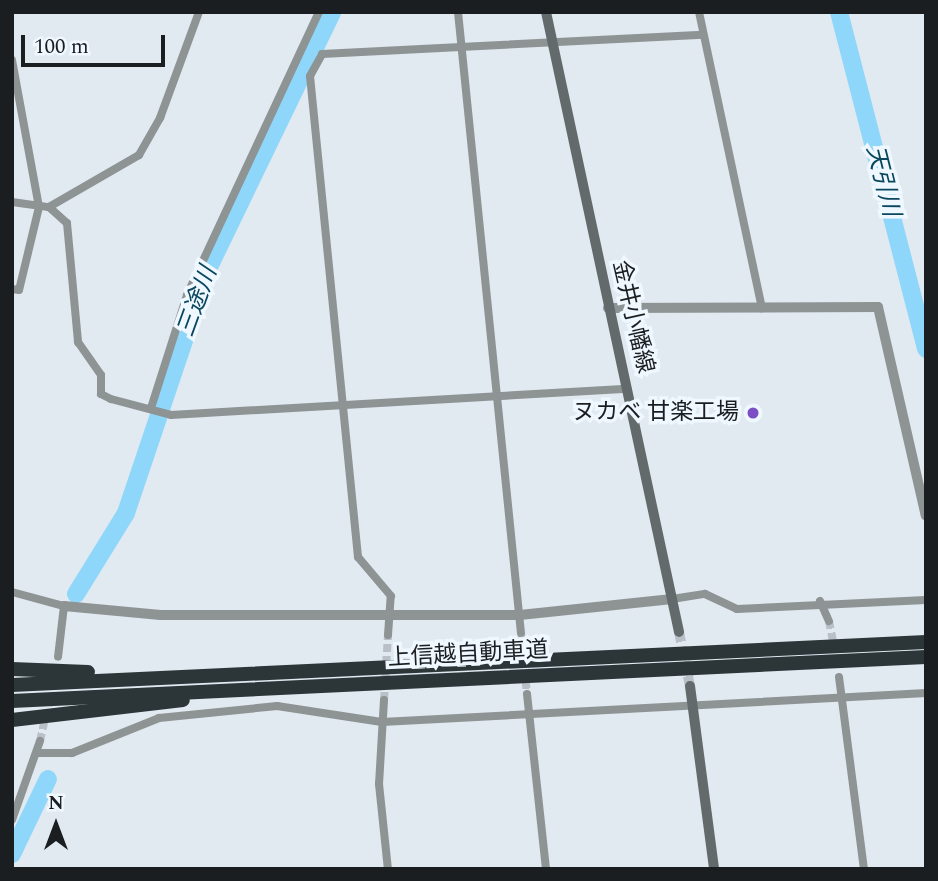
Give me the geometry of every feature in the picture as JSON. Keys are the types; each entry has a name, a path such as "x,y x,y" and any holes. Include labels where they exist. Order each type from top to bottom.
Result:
{"highway":[{"name":"上信越自動車道","path":"12,685 926,642"},
{"name":"上信越自動車道","path":"12,701 926,657"},
{"path":"12,669 289,671"},
{"path":"12,720 309,685"}],"main road":[{"name":"金井小幡線","path":"546,12 678,632"},
{"path":"690,686 715,869"}],"street":[{"path":"12,202 49,207 139,155 160,118 200,12"},
{"path":"152,408 187,295 319,12"},
{"path":"458,12 521,634"},
{"path":"699,12 762,308"},
{"path":"388,635 390,616 383,580 358,557 310,76 321,54 703,35"},
{"path":"12,61 39,207 19,289 12,289"},
{"path":"49,207 68,223 78,342 102,375 101,394 171,415 627,389"},
{"path":"608,308 878,307 926,516"},
{"path":"12,592 64,607 161,615 520,615 705,594 737,609 820,601 926,600"},
{"path":"820,601 829,621"},
{"path":"58,657 64,607"},
{"path":"839,677 844,695 864,869"},
{"path":"39,753 72,753 185,714 277,706 382,722 844,695 926,693"},
{"path":"527,694 546,869"},
{"path":"384,700 382,722 388,869"},
{"path":"12,820 39,753 40,741"}],"waterway":[{"name":"三途川","path":"76,594 126,513 209,267 332,12"},
{"name":"天引川","path":"839,12 926,349"},
{"name":"三途川","path":"12,854 48,779"}],"tunnel":[{"path":"829,621 834,647"},
{"path":"679,632 690,686"},
{"path":"521,633 527,694"},
{"path":"384,700 388,635"},
{"path":"40,741 50,696"}],"place":[{"name":"ヌカベ 甘楽工場","path":"753,413"}]}
